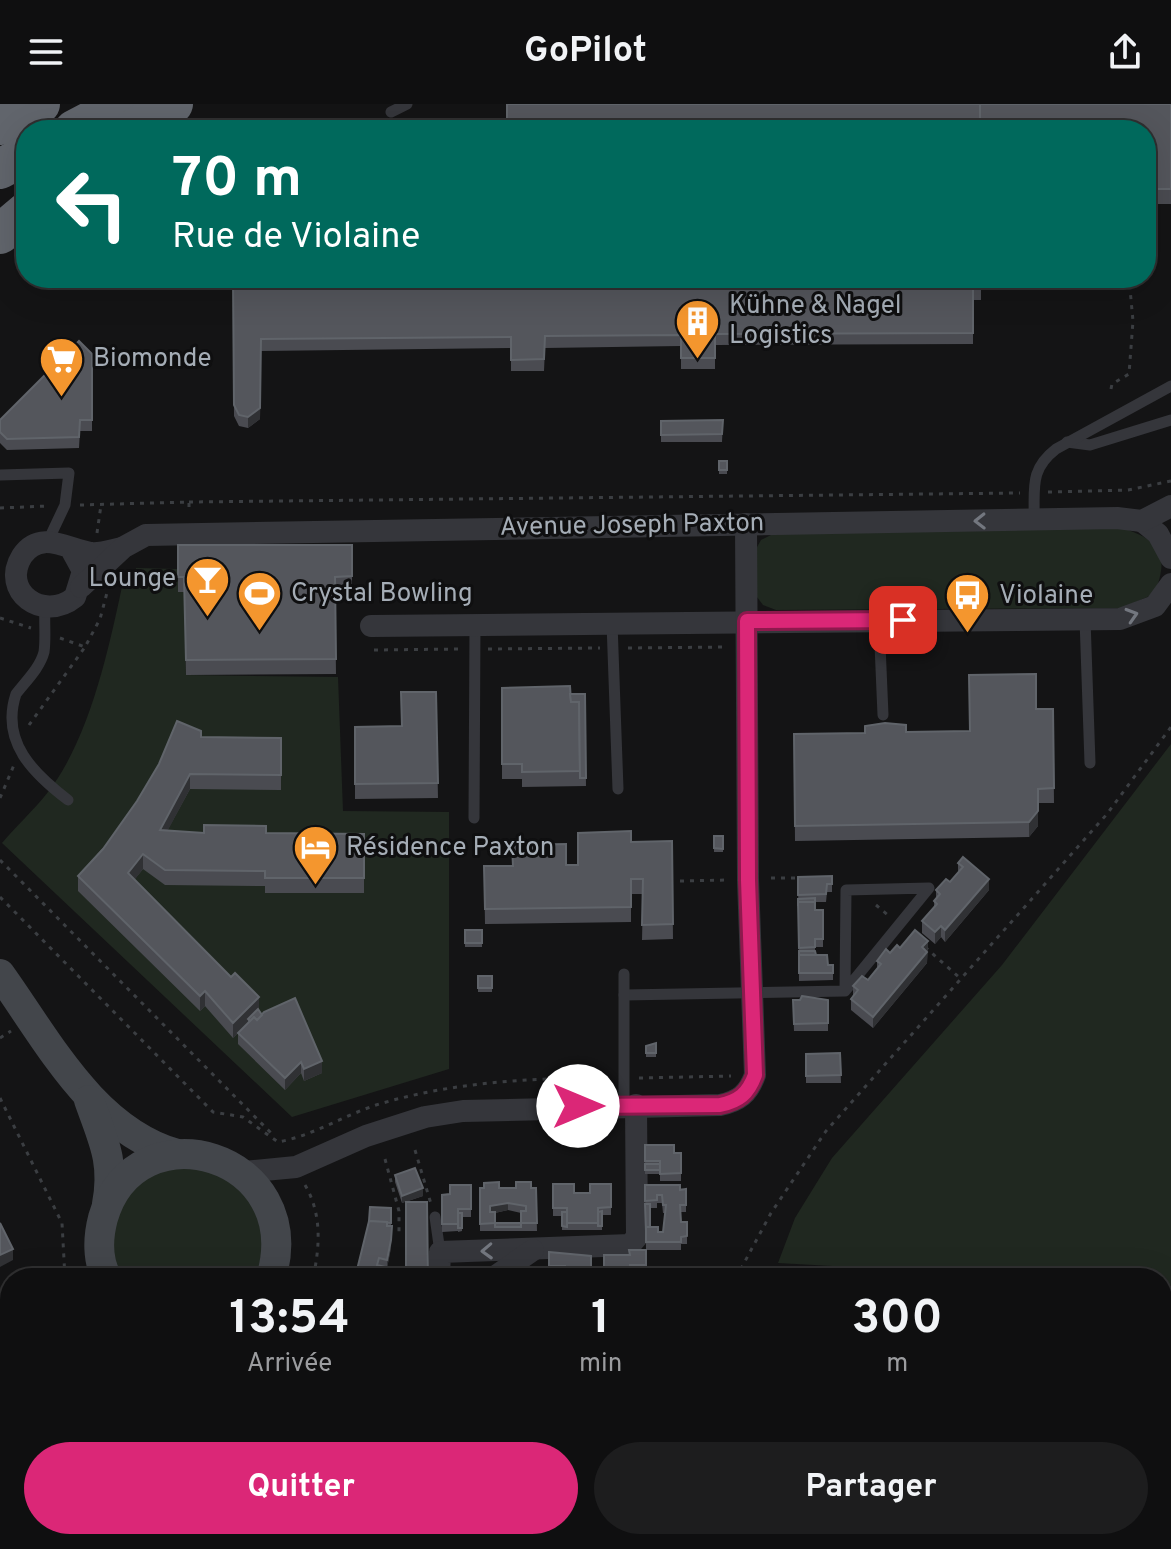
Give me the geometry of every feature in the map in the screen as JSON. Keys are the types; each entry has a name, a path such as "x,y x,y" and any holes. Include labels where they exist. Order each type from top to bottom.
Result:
{"highway":[{"path":"0,125 40,104"},
{"path":"93,120 123,104"},
{"path":"148,120 173,104"},
{"path":"0,234 16,220"}],"main road":[{"path":"0,974 87,1095 129,1133 152,1147 177,1154"},
{"path":"87,1095 109,1153 112,1176 100,1230 103,1268"},
{"path":"106,1209 117,1189 134,1172 154,1160 177,1154 201,1154 223,1160 244,1172 261,1190 272,1211 277,1254 274,1268"}],"street":[{"name":"Avenue Joseph Paxton","path":"81,587 124,547 146,535 746,524 1142,521 1171,506"},
{"path":"1142,521 1158,534 1171,558"},
{"path":"244,1172 296,1167 366,1136 425,1117 508,1108 720,1105 743,1096 755,1075 746,524"},
{"path":"0,572 37,544 48,541 71,549 81,562 81,587 66,604 36,604 0,590"},
{"name":"Avenue Joseph Paxton","path":"71,549 95,553 124,547"},
{"path":"20,558 16,580 36,604"},
{"path":"371,626 1120,619 1155,606 1171,584"},
{"path":"439,1268 440,1252 619,1247 637,1237 630,1105"},
{"path":"272,1211 279,1189 296,1167"},
{"path":"507,1268 534,1249"}],"lane":[{"path":"391,112 407,104"},
{"path":"1034,520 1040,461 1067,442 1171,386"},
{"path":"1067,442 1090,445 1171,420"},
{"path":"0,475 69,473 65,505 48,541"},
{"path":"36,604 44,653 31,676 13,697 2,721 7,748 15,761 68,800"},
{"path":"1085,619 1090,763"},
{"path":"879,620 883,715"},
{"path":"612,623 618,789"},
{"path":"474,818 475,624"},
{"path":"856,887 929,888 845,991 846,890 856,887"},
{"path":"624,974 624,1078 630,1105"},
{"path":"624,995 845,991"},
{"path":"435,1217 440,1252"}],"path":[{"path":"1111,389 1112,384 1129,374 1133,321 1130,288"},
{"path":"0,508 189,502 1035,493 1128,490 1171,481"},
{"path":"189,502 189,532"},
{"path":"708,622 708,647"},
{"path":"0,798 32,718 85,647"},
{"path":"374,650 732,647"},
{"path":"741,1268 771,1213 826,1131 1107,814 1171,727"},
{"path":"0,860 260,1119 278,1142"},
{"path":"771,878 800,878"},
{"path":"680,881 736,879"},
{"path":"856,887 961,979"},
{"path":"0,897 213,1112 243,1117 278,1142"},
{"path":"278,1142 376,1105 448,1088 508,1079 729,1078 737,1071"},
{"path":"0,1098 62,1223 64,1268"},
{"path":"415,1150 435,1217"},
{"path":"385,1159 399,1211 399,1232"},
{"path":"310,1193 319,1238 314,1268"},
{"path":"421,1207 431,1205"},
{"path":"399,1211 410,1209"}],"shaded area":[{"path":"1122,528 1153,544 1159,551 1161,569 1154,594 1122,608 776,610 763,605 757,597 756,549 761,540 773,534"},
{"path":"136,568 178,569 178,591 184,592 186,675 338,677 343,811 449,812 449,1069 292,1117 2,843 48,792 75,746 96,692 123,582 135,581"},
{"path":"1171,744 1171,1268 868,1268 778,1263 795,1218 832,1158 1002,965"},
{"path":"191,1163 240,1182 266,1228 259,1268 117,1268 112,1239 117,1211 132,1188 142,1179"}],"building":[{"path":"507,104 980,104 980,120 507,120"},
{"path":"980,104 1171,104 1171,189 1156,189 1156,120 980,120"},
{"name":"Kühne & Nagel Logistics","path":"233,288 973,288 973,333 715,334 715,358 681,358 681,335 545,336 544,359 511,360 511,337 261,339 260,408 248,417 239,415 234,405"},
{"name":"Biomonde","path":"79,341 92,354 92,420 80,420 79,437 7,439 0,432 0,420"},
{"path":"723,420 722,434 661,435 661,421"},
{"path":"719,461 727,461 727,470 719,470"},
{"name":"Crystal Bowling","path":"178,545 352,545 352,576 335,577 336,659 186,660 184,577 178,577"},
{"path":"1036,674 1036,709 1053,709 1054,788 1038,789 1038,811 1029,822 795,826 794,734 865,733 865,726 885,723 906,725 906,732 970,731 969,675"},
{"path":"570,686 571,702 579,702 580,771 522,772 522,764 502,764 502,688"},
{"path":"401,692 436,692 438,783 355,784 355,727 402,726"},
{"path":"570,694 585,694 586,778 580,778 579,702 571,702"},
{"name":"Résidence Paxton","path":"177,721 201,731 201,737 281,738 281,775 190,774 160,830 204,833 204,825 266,826 266,833 364,834 364,878 265,878 265,871 165,870 143,854 128,873 231,977 235,973 259,997 233,1023 205,991 200,996 78,876 103,849 137,801 159,764"},
{"path":"631,831 631,842 672,841 673,924 642,925 643,879 631,879 631,907 485,909 484,866 513,866 512,845 566,844 566,865 578,865 578,833"},
{"path":"714,836 723,836 723,849 714,848"},
{"path":"963,857 989,879 945,930 941,926 935,932 922,921 937,904 934,901 940,894 936,890 946,879 950,882 963,867 958,863"},
{"path":"832,876 832,884 827,884 826,894 798,895 798,877"},
{"path":"815,898 815,902 798,902 798,899"},
{"path":"798,902 815,902 815,910 823,910 823,939 815,939 815,947 799,948"},
{"path":"465,930 482,930 482,943 465,943"},
{"path":"915,930 928,941 922,947 927,952 873,1017 851,999 858,990 853,986 862,976 868,980 881,964 877,961 886,949 890,953 897,945 900,948"},
{"path":"799,951 815,951 816,955 799,955"},
{"path":"799,955 827,955 828,965 833,965 833,973 799,973"},
{"path":"478,976 492,976 492,988 478,988"},
{"path":"802,996 828,1000 828,1023 794,1024 793,1000 800,1000"},
{"path":"295,998 322,1061 304,1069 301,1062 285,1078 238,1033 254,1017 257,1020 264,1012"},
{"path":"258,1009 262,1015 250,1021 248,1019"},
{"path":"656,1043 656,1053 646,1053 646,1046"},
{"path":"840,1053 841,1075 806,1076 806,1054"},
{"path":"645,1145 674,1145 674,1153 681,1153 681,1173 660,1174 660,1161 645,1161"},
{"path":"645,1164 660,1164 660,1170 645,1170"},
{"path":"415,1168 423,1188 402,1196 395,1175"},
{"path":"499,1182 499,1188 516,1188 516,1182 531,1182 531,1188 536,1188 537,1223 521,1223 521,1211 526,1211 526,1206 508,1203 490,1206 490,1212 495,1212 495,1223 480,1224 480,1188 484,1188 484,1183"},
{"path":"553,1184 574,1184 574,1193 590,1193 590,1184 611,1184 611,1207 598,1208 598,1223 567,1223 567,1208 553,1208"},
{"path":"450,1185 471,1185 471,1209 458,1209 458,1224 442,1224 442,1195 450,1194"},
{"path":"645,1185 680,1185 680,1190 686,1189 686,1205 680,1205 681,1222 687,1222 687,1236 681,1237 681,1242 646,1242 646,1227 658,1227 658,1232 663,1232 666,1205 663,1205 662,1195 657,1195 657,1200 645,1201"},
{"path":"406,1202 427,1202 428,1268 406,1268"},
{"path":"645,1204 650,1204 650,1227 646,1227 646,1231"},
{"path":"370,1207 391,1208 391,1223 369,1221"},
{"path":"602,1211 602,1226 598,1226 598,1212"},
{"path":"562,1212 567,1212 567,1227 562,1226"},
{"path":"458,1213 462,1213 462,1228 458,1228"},
{"path":"369,1221 387,1222 387,1226 392,1226 387,1260 379,1258 377,1265 385,1268 357,1268"},
{"path":"0,1223 13,1249 0,1255"},
{"path":"495,1223 521,1223 521,1227 495,1227"},
{"path":"629,1250 646,1250 646,1265 604,1268 604,1255 630,1255"},
{"path":"549,1252 591,1256 591,1268 549,1266"}],"place":[{"name":"Kühne & Nagel Logistics","path":"698,360"},
{"name":"Biomonde","path":"62,398"},
{"name":"Lounge","path":"207,618"},
{"name":"Crystal Bowling","path":"260,633"},
{"name":"Violaine","path":"968,635"},
{"name":"Résidence Paxton","path":"315,887"}],"route":[{"path":"578,1106 720,1105 734,1102 751,1086 755,1075 748,880 747,621 903,620"}]}
